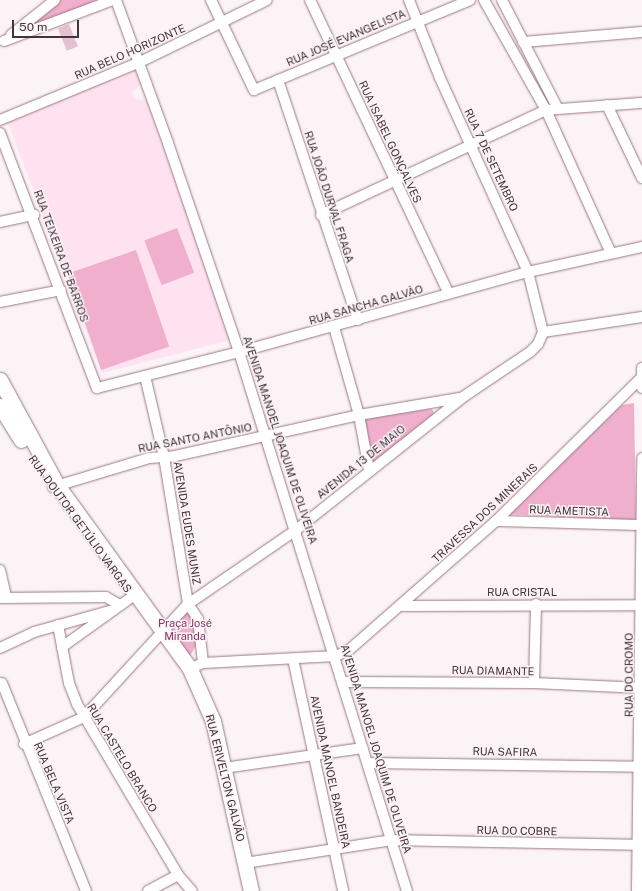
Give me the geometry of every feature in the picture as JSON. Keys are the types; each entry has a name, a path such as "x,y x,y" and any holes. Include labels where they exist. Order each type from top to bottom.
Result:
{"main road":[{"name":"RUA DOUTOR GETÚLIO VARGAS","path":"0,380 54,486"},
{"name":"RUA DOUTOR GETÚLIO VARGAS","path":"0,406 54,486 128,601 161,630 197,666"},
{"name":"RUA ERIVELTON GALVÃO","path":"197,666 213,721 251,891"}],"street":[{"path":"2,42 55,0"},
{"path":"2,42 114,0"},
{"name":"AVENIDA MANOEL JOAQUIM DE OLIVEIRA","path":"114,0 140,62 239,352 336,656 407,891"},
{"path":"211,0 222,24"},
{"name":"RUA BELO HORIZONTE","path":"0,120 140,62 222,24 267,0"},
{"name":"RUA ISABEL GONÇALVES","path":"310,0 449,294"},
{"name":"RUA 7 DE SETEMBRO","path":"409,0 416,22 528,272 543,332"},
{"name":"RUA JOSÉ EVANGELISTA","path":"222,24 254,90 470,0"},
{"path":"484,0 546,110 610,251"},
{"path":"502,0 557,107"},
{"path":"523,42 642,32"},
{"name":"RUA JOÃO DURVAL FRAGA","path":"278,80 320,215 358,320"},
{"path":"320,215 470,143 546,110 557,107 642,103"},
{"path":"607,105 642,178"},
{"name":"RUA TEIXEIRA DE BARROS","path":"0,133 34,215 97,388"},
{"path":"0,222 34,215"},
{"name":"RUA SANCHA GALVÃO","path":"97,388 334,327 528,272 610,251 642,246"},
{"path":"0,302 61,290"},
{"path":"543,332 642,317"},
{"path":"334,327 359,415 369,470"},
{"name":"AVENIDA 13 DE MAIO","path":"188,604 296,530 369,470 463,397 530,352 538,344 543,332"},
{"name":"AVENIDA EUDES MUNIZ","path":"145,376 164,457 188,604"},
{"name":"TRAVESSA DOS MINERAIS","path":"336,656 349,650 402,606 496,521 642,380"},
{"name":"RUA SANTO ANTÔNIO","path":"54,486 149,458 164,457 266,437 359,415 463,397"},
{"name":"RUA DO CROMO","path":"637,891 641,767 642,458"},
{"name":"RUA AMETISTA","path":"496,521 641,525"},
{"path":"0,570 3,598 106,598 128,601"},
{"path":"0,648 58,625 128,601"},
{"path":"62,647 128,601"},
{"path":"24,744 84,717 161,630 188,604 198,619 197,666 336,656"},
{"path":"534,683 536,604"},
{"name":"RUA CRISTAL","path":"402,606 536,604 641,605"},
{"name":"RUA CASTELO BRANCO","path":"58,625 69,683 84,717 178,875 192,891"},
{"name":"AVENIDA MANOEL BANDEIRA","path":"293,658 316,754 334,849 344,891"},
{"name":"RUA DIAMANTE","path":"344,682 534,683 641,688"},
{"name":"RUA BELA VISTA","path":"2,683 24,744 86,891"},
{"path":"224,768 363,748"},
{"name":"RUA SAFIRA","path":"368,763 641,767"},
{"name":"RUA DO COBRE","path":"245,863 392,840 639,845"},
{"path":"148,891 178,875"}],"shaded area":[{"path":"135,67 141,84 132,92 135,99 147,101 230,340 102,373 7,120"}],"green space":[{"path":"60,0 102,0 23,30"},
{"path":"177,228 194,273 162,285 144,241"},
{"path":"136,250 169,346 101,370 68,273"},
{"path":"634,403 636,521 509,514 622,405"},
{"path":"432,409 435,415 373,463 364,418"},
{"name":"Praça José Miranda","path":"190,610 195,618 197,644 188,659 168,629"}],"building":[{"path":"69,24 78,46 67,51 58,28"}]}
